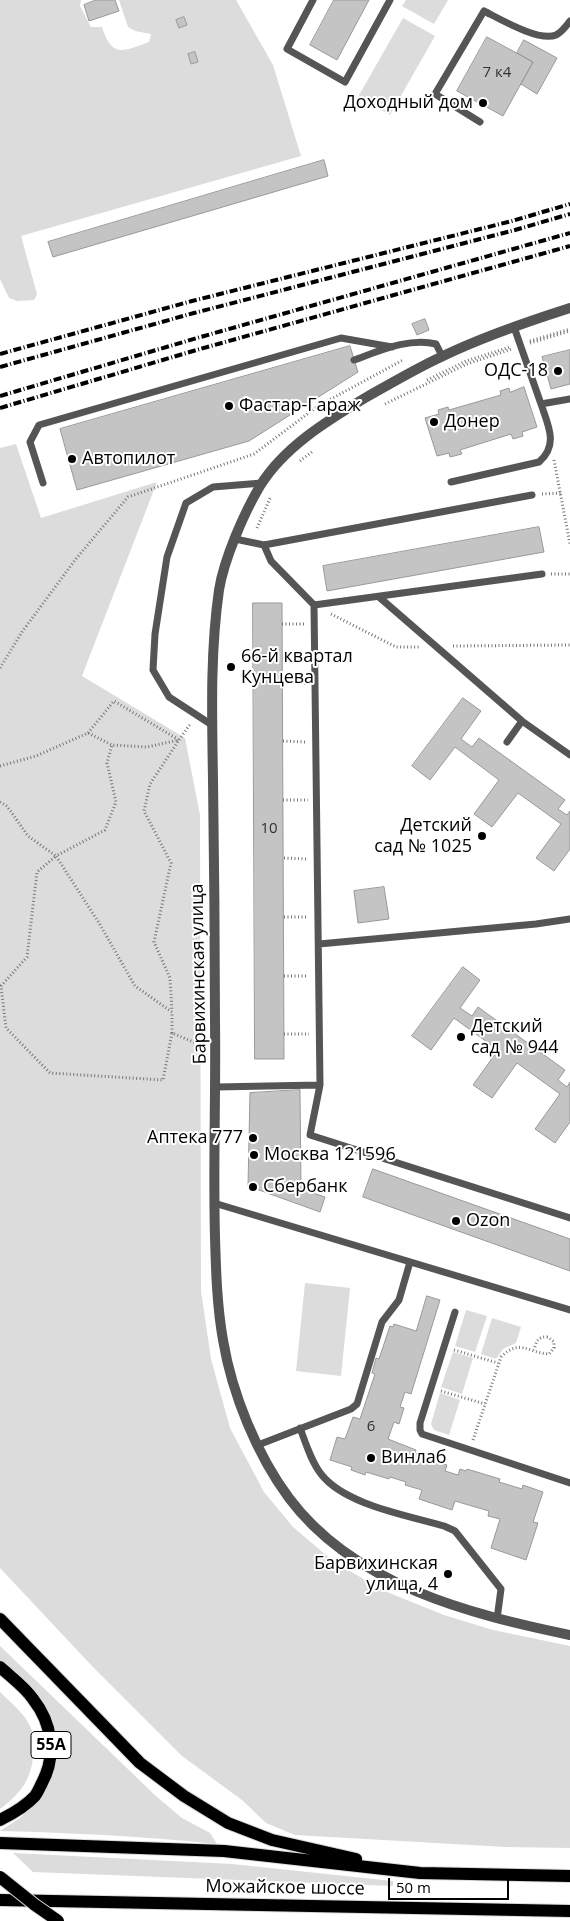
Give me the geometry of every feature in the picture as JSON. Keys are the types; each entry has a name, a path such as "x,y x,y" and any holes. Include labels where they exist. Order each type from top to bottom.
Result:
{"main road":[{"path":"0,1619 140,1763 184,1796 228,1824 272,1840 420,1873"},
{"name":"55А","path":"0,1667 33,1698 45,1717 50,1734 51,1754 46,1775 36,1795 17,1811 0,1820"},
{"path":"0,1843 224,1851 420,1873 570,1876"},
{"path":"0,1877 35,1906 58,1921"},
{"name":"Можайское шоссе","path":"0,1900 570,1911"}],"street":[{"name":"Барвихинская улица","path":"570,308 514,326 442,356 328,420 286,455 262,483 242,521 220,585 212,667 216,1051 214,1203 217,1293 224,1345 235,1387 252,1433 288,1496 309,1523 332,1543 371,1569 410,1589 466,1610 570,1635"}],"lane":[{"path":"313,0 287,49 345,82 390,0"},
{"path":"480,122 435,94 484,11 522,30 541,35 555,36 570,21"},
{"path":"450,482 539,462 546,457 551,444 552,434 514,326"},
{"path":"43,483 30,442 39,425 341,338 392,347"},
{"path":"354,360 392,347 426,341 436,344 442,356"},
{"path":"541,404 570,399"},
{"path":"212,725 169,697 152,670 155,634 167,557 186,502 213,488 262,483"},
{"path":"236,539 264,545 532,495"},
{"path":"264,545 271,561 314,605 320,1085 310,1135 570,1218"},
{"path":"314,605 542,574"},
{"path":"379,597 522,721 570,755"},
{"path":"507,742 522,721"},
{"path":"319,944 536,924 570,919"},
{"path":"216,1087 320,1085"},
{"path":"214,1203 570,1310"},
{"path":"258,1445 351,1409 357,1404 382,1322 399,1300 410,1262"},
{"path":"455,1312 419,1426 422,1434 570,1483"},
{"path":"300,1428 315,1465 339,1491 353,1499 444,1526 455,1532 501,1589 497,1618"}],"path":[{"path":"384,402 467,364 521,344 570,330"},
{"path":"521,344 570,330"},
{"path":"551,444 562,493 570,544"},
{"path":"294,464 314,447"},
{"path":"0,668 22,632 75,560 128,497 254,454"},
{"path":"257,528 273,490"},
{"path":"532,495 562,493"},
{"path":"542,574 570,574"},
{"path":"282,624 315,624"},
{"path":"283,682 315,683"},
{"path":"0,766 36,756 88,733 114,702 179,740"},
{"path":"112,745 106,763 116,802 105,830 56,856 37,872 27,957 1,986 6,1028 50,1073 163,1080 172,1033 170,978 154,942 171,863 144,811 150,784 197,715"},
{"path":"88,733 112,745 147,747 179,740"},
{"path":"283,741 316,742"},
{"path":"283,800 317,800"},
{"path":"0,802 6,806 28,836 56,856 100,923 135,986 172,1012"},
{"path":"284,858 318,859"},
{"path":"284,917 318,917"},
{"path":"284,976 319,976"},
{"path":"172,1033 216,1051"},
{"path":"284,1034 320,1034"},
{"path":"470,1450 498,1363 506,1351 515,1347 522,1347 546,1354 551,1353 554,1348 554,1342 548,1337 542,1337 538,1340 534,1350"},
{"path":"444,1346 498,1363"},
{"path":"431,1387 485,1404"}],"shaded area":[{"path":"0,0 81,0 80,6 91,27 102,27 110,44 120,50 126,50 149,42 151,34 135,31 128,27 119,0 236,0 273,65 301,156 21,236 37,294 34,300 17,301 9,298 0,279"},
{"path":"406,0 448,0 434,24 402,6"},
{"path":"403,18 435,36 390,115 358,97"},
{"path":"16,444 41,518 157,482 82,676 185,738 200,815 201,1291 211,1359 230,1428 264,1492 293,1527 333,1561 382,1590 444,1615 493,1630 570,1646 570,1848 506,1847 295,1835 266,1823 242,1800 182,1756 92,1666 0,1568 0,448"},
{"path":"305,1283 350,1288 341,1376 296,1371"},
{"path":"466,1310 487,1316 475,1352 455,1346"},
{"path":"492,1318 521,1327 516,1343 503,1349 496,1359 481,1354"},
{"path":"453,1352 473,1358 462,1394 441,1387"},
{"path":"440,1393 460,1400 449,1435 434,1430 431,1424"},
{"path":"0,1646 157,1797 182,1818 210,1833 217,1844 109,1835 0,1831 20,1818 40,1799 50,1779 57,1755 55,1734 49,1711 0,1661"},
{"path":"0,1692 30,1725 33,1754 30,1773 22,1788 0,1809"},
{"path":"13,1853 232,1864 393,1881 393,1886 33,1872"}],"building":[{"path":"96,0 115,0 119,11 89,21 84,5"},
{"path":"334,0 369,0 337,60 310,45"},
{"path":"184,17 187,25 179,28 176,20"},
{"path":"487,37 533,62 503,116 457,91"},
{"path":"524,40 557,58 537,94 521,84 533,62 517,53"},
{"path":"195,52 198,62 191,64 188,54"},
{"path":"324,160 328,176 53,257 48,242"},
{"path":"425,319 429,330 417,335 412,324"},
{"path":"350,346 358,372 249,441 77,490 60,429"},
{"name":"ОДС-18","path":"570,350 570,384 551,389 542,357"},
{"path":"524,387 537,427 522,432 523,436 513,439 511,434 460,450 462,454 450,457 449,453 437,456 425,418 439,414 438,410 448,407 449,410 501,395 500,391 509,388 510,392"},
{"path":"539,527 544,552 327,591 323,566"},
{"path":"253,603 282,603 284,1059 255,1059"},
{"path":"463,698 481,711 461,739 472,747 479,738 565,800 558,809 567,815 570,811 570,849 554,871 536,858 561,824 518,793 492,827 474,814 499,780 455,747 430,780 412,766"},
{"path":"384,887 389,919 358,923 354,891"},
{"path":"463,967 480,980 460,1008 472,1016 478,1007 565,1070 558,1080 567,1087 570,1082 570,1122 555,1143 535,1129 560,1094 517,1063 492,1098 473,1085 498,1050 454,1018 431,1050 412,1036"},
{"path":"300,1090 301,1189 325,1197 320,1212 248,1186 250,1093"},
{"path":"373,1169 570,1239 570,1271 363,1197"},
{"path":"427,1296 440,1300 411,1394 405,1392 400,1407 404,1408 399,1424 394,1422 388,1439 416,1450 415,1453 447,1465 445,1471 458,1475 460,1469 466,1471 467,1469 500,1479 499,1482 522,1489 523,1485 543,1492 533,1522 538,1523 526,1560 491,1548 500,1519 488,1516 489,1511 455,1501 452,1510 419,1499 422,1490 405,1485 406,1482 366,1472 365,1475 351,1470 352,1467 330,1460 337,1437 345,1439 353,1417 360,1419 375,1374 372,1373 376,1358 379,1359 390,1326 393,1327 394,1324 416,1331"}],"railway":[{"path":"0,354 192,301 512,221 570,204"},
{"path":"0,367 194,313 570,214"},
{"path":"0,396 197,338 570,233"},
{"path":"0,408 200,349 570,246"}],"place":[{"name":"Доходный дом","path":"483,103"},
{"name":"ОДС-18","path":"558,371"},
{"name":"Фастар-Гараж","path":"229,406"},
{"name":"Донер","path":"434,422"},
{"name":"Автопилот","path":"72,459"},
{"name":"66-й квартал Кунцева","path":"231,667"},
{"name":"Детский сад № 1025","path":"482,836"},
{"name":"Детский сад № 944","path":"461,1037"},
{"name":"Аптека 777","path":"253,1138"},
{"name":"Москва 121596","path":"254,1155"},
{"name":"Сбербанк","path":"253,1187"},
{"name":"Ozon","path":"456,1221"},
{"name":"Винлаб","path":"371,1458"},
{"name":"Барвихинская улица, 4","path":"448,1574"}]}
